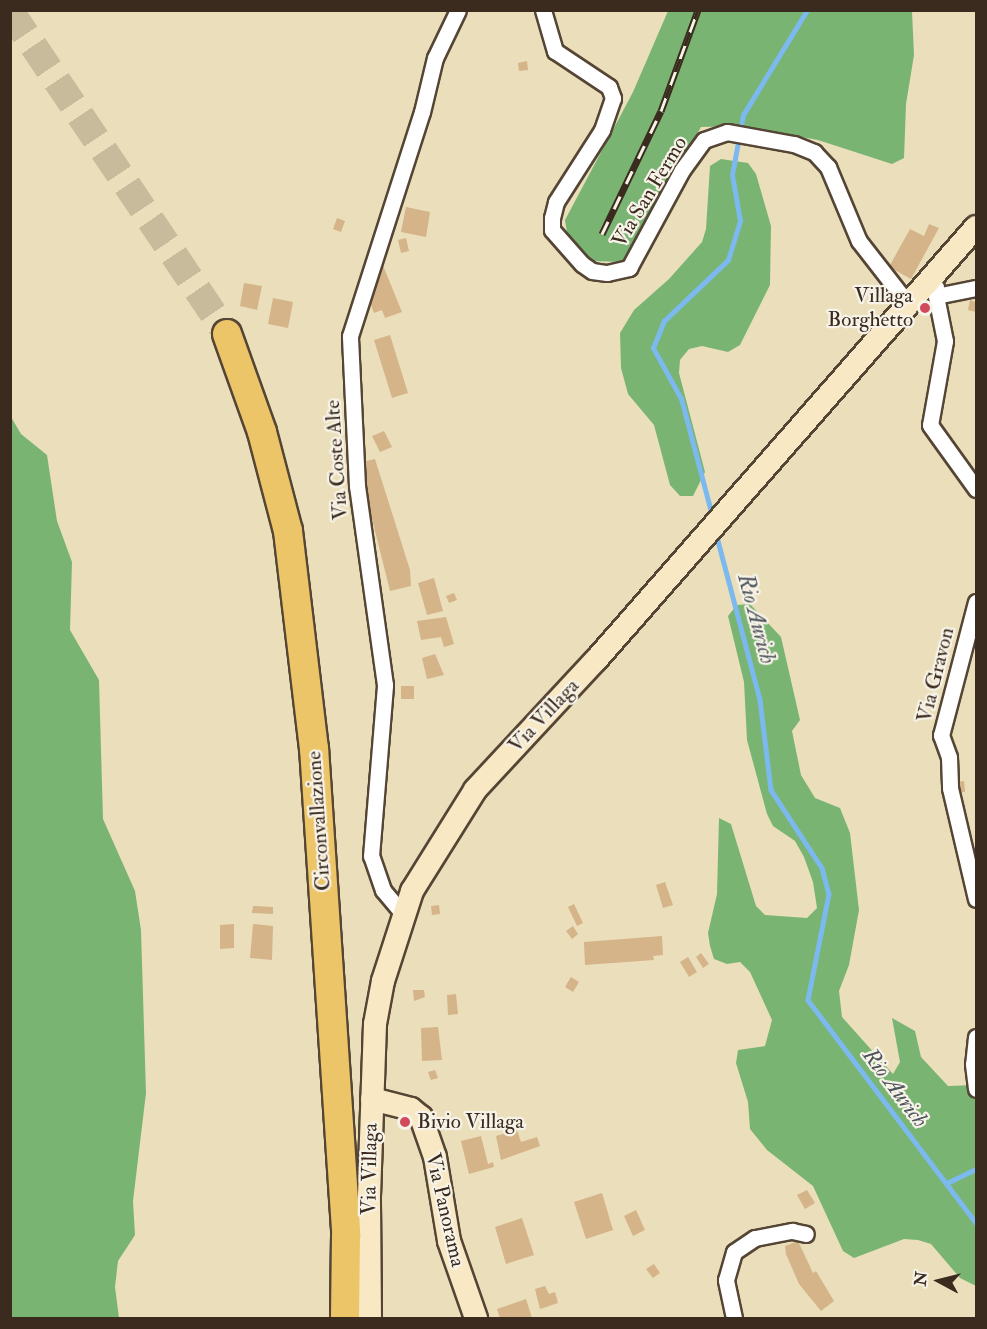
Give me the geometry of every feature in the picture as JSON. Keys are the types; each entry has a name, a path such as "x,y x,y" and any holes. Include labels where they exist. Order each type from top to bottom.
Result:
{"highway":[{"name":"Circonvallazione","path":"227,334 262,432 288,531 307,691 346,1236 345,1318"}],"street":[{"name":"Via Coste Alte","path":"403,914 382,890 371,856 385,685 357,486 350,336 422,112 435,58 458,10"},
{"name":"Via San Fermo","path":"543,10 555,51 609,87 613,98 602,130 556,202 552,218 552,230 567,250 592,271 608,273 629,268 682,170 704,140 727,132 752,135 814,152 828,167 859,241 908,304"},
{"name":"Via Villaga","path":"370,1318 375,1024 403,914 435,850 475,790 701,541 908,304 936,286 976,226"},
{"path":"976,288 936,286 945,341 930,425 976,489"},
{"name":"Via Gravon","path":"976,602 941,735 949,757 950,788 976,899"},
{"path":"976,1037 973,1064 976,1089"},
{"name":"Via Panorama","path":"372,1098 411,1109 421,1116 435,1157 448,1241 476,1318"},
{"path":"734,1318 726,1280 734,1252 755,1238 792,1231 806,1234"}],"green space":[{"path":"668,11 912,11 914,55 906,104 904,158 892,164 818,140 742,126 701,127 623,262 592,261 568,239 565,220 633,92"},
{"path":"721,159 748,163 756,174 771,226 770,285 740,345 728,352 702,346 689,349 680,360 679,373 705,472 693,496 680,496 670,485 654,425 628,394 621,368 620,333 634,310 669,279 702,242 706,229 710,166"},
{"path":"11,417 21,434 47,455 57,521 72,562 70,630 99,680 103,819 135,891 141,930 146,1093 133,1201 135,1235 118,1261 115,1287 119,1318 11,1318"},
{"path":"750,604 781,637 800,720 792,731 801,775 815,798 840,808 850,833 859,910 849,965 839,991 842,1017 893,1074 900,1062 892,1018 915,1031 921,1057 948,1086 976,1085 976,1286 960,1278 931,1244 918,1240 904,1239 854,1258 843,1251 813,1186 767,1150 750,1129 748,1102 736,1063 738,1050 765,1046 772,1020 750,972 740,962 727,964 714,959 710,946 708,933 717,894 719,818 731,824 756,906 765,915 807,918 817,908 813,882 804,857 795,841 773,826 767,814 747,740 744,682 728,616 737,605"}],"building":[{"path":"527,61 528,70 519,71 518,63"},
{"path":"406,207 430,212 426,237 401,232"},
{"path":"337,218 345,221 341,232 333,229"},
{"path":"929,224 939,228 911,279 889,267 910,229 924,236"},
{"path":"406,238 409,251 401,253 398,240"},
{"path":"382,263 402,312 385,318 382,310 374,313 366,292 373,267"},
{"path":"244,283 262,286 257,310 240,306"},
{"path":"273,298 293,302 288,328 268,324"},
{"path":"970,300 976,302 976,312 968,310"},
{"path":"390,335 408,393 392,398 374,340"},
{"path":"384,431 392,447 380,452 372,436"},
{"path":"375,459 410,570 411,586 390,591 358,463"},
{"path":"434,578 443,611 427,615 418,583"},
{"path":"454,593 457,600 449,603 446,596"},
{"path":"446,617 454,644 444,647 441,637 421,640 417,621"},
{"path":"435,654 444,675 427,679 422,658"},
{"path":"401,686 414,686 414,699 401,699"},
{"path":"964,781 965,792 956,792 956,782"},
{"path":"665,882 673,905 663,908 656,885"},
{"path":"574,904 583,923 577,926 568,907"},
{"path":"439,905 440,914 432,915 431,906"},
{"path":"253,906 273,907 273,914 252,913"},
{"path":"234,924 234,948 220,949 220,925"},
{"path":"253,924 273,926 272,960 250,958"},
{"path":"573,926 578,934 572,939 566,931"},
{"path":"662,936 663,955 653,956 654,960 585,965 584,942"},
{"path":"701,953 709,964 703,968 696,957"},
{"path":"688,957 697,972 689,977 680,962"},
{"path":"571,977 579,982 573,992 565,987"},
{"path":"413,990 424,990 425,997 414,1001"},
{"path":"456,994 458,1014 448,1015 447,995"},
{"path":"438,1027 442,1060 422,1061 421,1028"},
{"path":"435,1070 438,1078 431,1080 428,1072"},
{"path":"517,1130 521,1142 537,1137 540,1146 501,1160 496,1136"},
{"path":"481,1136 488,1164 493,1162 494,1167 469,1174 461,1141"},
{"path":"807,1190 815,1203 805,1209 797,1195"},
{"path":"602,1193 613,1230 586,1239 574,1202"},
{"path":"636,1210 645,1230 633,1236 624,1216"},
{"path":"522,1218 534,1255 506,1264 495,1227"},
{"path":"798,1241 813,1273 816,1271 834,1301 821,1311 799,1284 786,1254 785,1246"},
{"path":"654,1264 660,1273 653,1278 646,1269"},
{"path":"545,1286 549,1294 555,1292 558,1303 540,1309 535,1289"},
{"path":"526,1299 532,1318 500,1318 497,1309"}],"waterway":[{"name":"Rio Aurich","path":"712,516 681,399 653,348 664,321 728,260 740,221 732,175 743,115 807,10"},
{"name":"Rio Aurich","path":"716,533 760,700 771,790 822,868 829,894 808,1000 976,1223"},
{"path":"947,1183 976,1169"}],"tunnel":[{"path":"10,11 227,334"}],"railway":[{"path":"602,234 661,111 698,10"}],"place":[{"name":"Villaga Borghetto","path":"925,308"},
{"name":"Bivio Villaga","path":"405,1122"}]}
